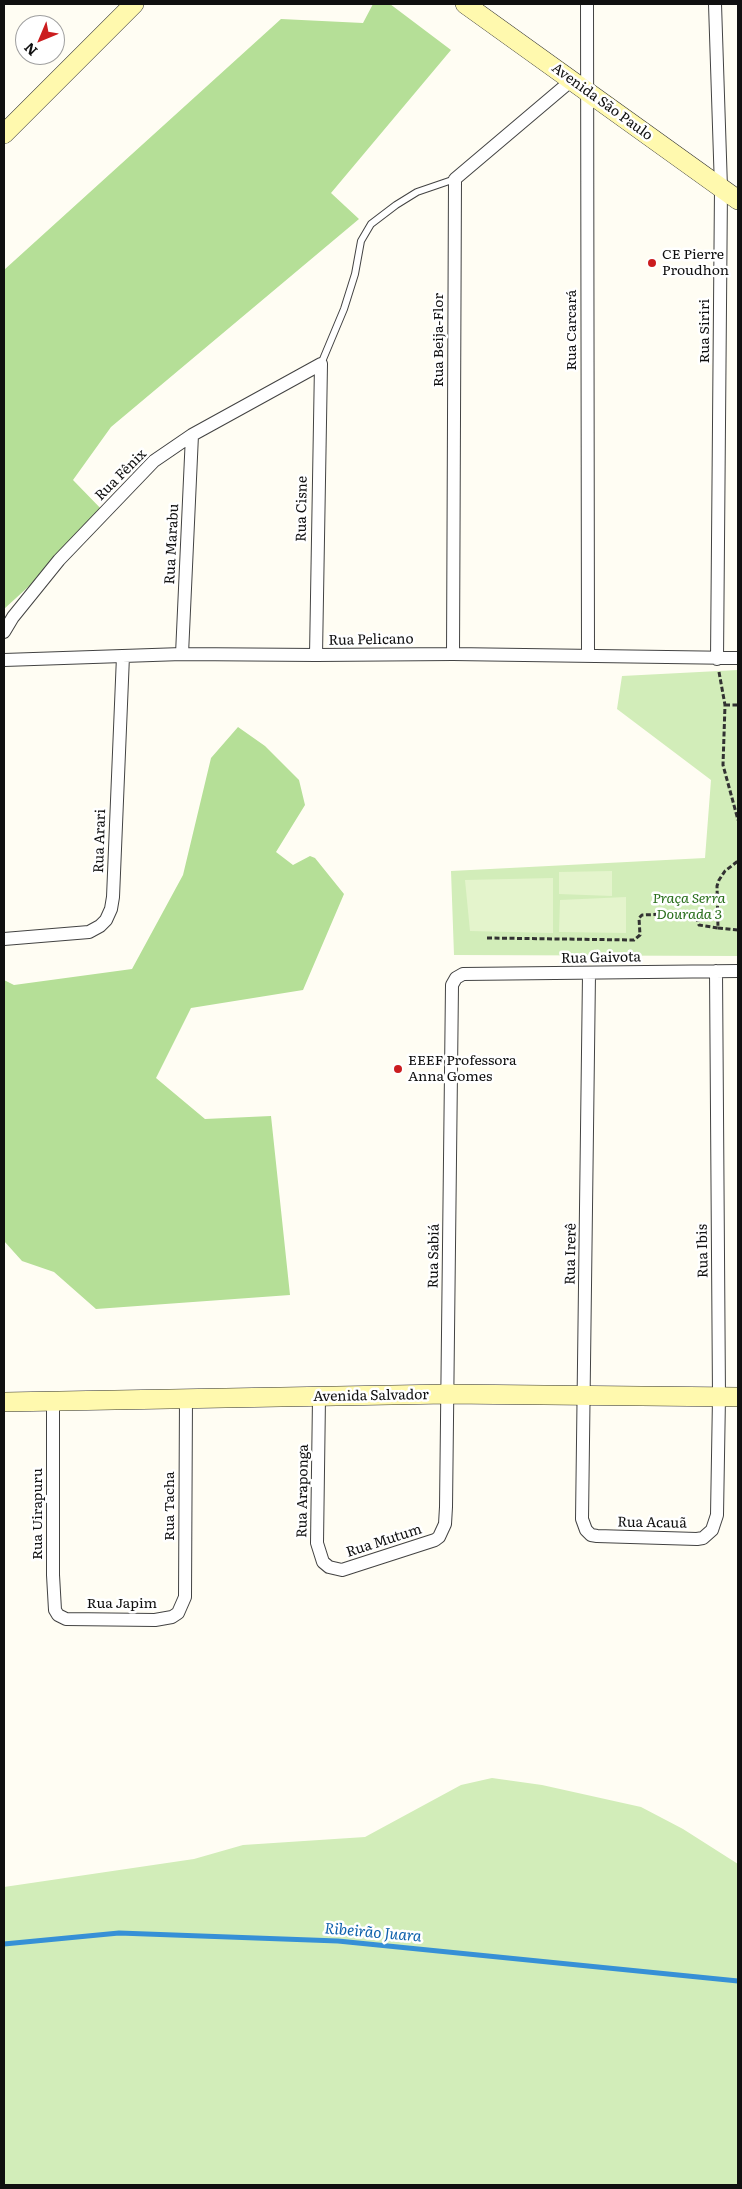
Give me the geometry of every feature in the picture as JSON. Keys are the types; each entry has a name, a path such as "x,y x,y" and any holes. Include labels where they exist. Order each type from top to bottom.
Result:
{"street":[{"path":"4,134 134,4"},
{"name":"Avenida São Paulo","path":"465,4 738,200"},
{"name":"Rua Carcará","path":"587,4 580,86 588,656"},
{"name":"Rua Siriri","path":"716,4 721,188 717,659"},
{"path":"455,179 580,86"},
{"name":"Rua Beija-Flor","path":"453,654 455,179"},
{"name":"Rua Fênix","path":"4,632 33,591 72,546 154,461 192,435 320,364"},
{"name":"Rua Cisne","path":"316,656 320,364"},
{"name":"Rua Marabu","path":"182,654 192,435"},
{"name":"Rua Pelicano","path":"4,660 182,654 316,656 453,654 738,658"},
{"name":"Rua Arari","path":"4,939 89,932 106,920 111,909 123,656"},
{"name":"Rua Gaivota","path":"464,974 589,974 738,970"},
{"name":"Rua Ibis","path":"712,1530 717,1515 729,1397 716,971"},
{"name":"Rua Sabiá","path":"435,1540 443,1532 445,1524 452,985 456,978 464,974"},
{"name":"Rua Irerê","path":"588,1533 583,1524 582,1503 589,974"},
{"name":"Avenida Salvador","path":"4,1402 186,1398 319,1398 447,1394 729,1397"},
{"name":"Rua Tacha","path":"178,1613 184,1597 186,1398"},
{"name":"Rua Araponga","path":"319,1398 317,1543 323,1562 336,1570 342,1570"},
{"name":"Rua Uirapuru","path":"53,1402 54,1607 56,1613 66,1619"},
{"name":"Rua Acauã","path":"588,1533 597,1536 697,1539 703,1538 712,1530"},
{"name":"Rua Mutum","path":"342,1570 435,1540"},
{"name":"Rua Japim","path":"66,1619 155,1620 172,1617 178,1613"}],"lane":[{"path":"320,364 344,309 355,274 361,241 371,224 388,210 417,192 455,179"}],"path":[{"path":"717,659 725,706 723,764 738,820"},
{"path":"725,706 738,705"},
{"path":"718,928 717,886 725,871 738,861"},
{"path":"487,938 634,940 640,935 639,918 642,915 692,913 696,915 698,925 738,930"}],"green space":[{"path":"373,4 390,4 451,50 331,193 359,219 111,427 73,480 107,515 4,609 4,270 281,19 363,23"},
{"name":"Praça Serra Dourada 3","path":"738,670 738,956 454,955 451,871 705,858 711,780 617,709 622,676"},
{"path":"238,727 265,746 299,780 305,805 276,852 293,865 310,856 315,858 344,894 303,990 191,1008 156,1078 205,1119 271,1116 290,1295 96,1309 54,1272 22,1261 4,1241 4,980 14,985 132,969 183,875 211,758"},
{"path":"612,871 612,896 559,894 559,872"},
{"path":"553,878 553,933 470,931 465,880"},
{"path":"626,897 626,933 559,932 560,900"},
{"path":"492,1778 542,1785 641,1807 683,1829 738,1864 738,2185 4,2185 4,1887 194,1859 243,1845 365,1837 461,1785"}],"waterway":[{"name":"Ribeirão Juara","path":"4,1944 119,1933 338,1941 738,1981"}],"place":[{"name":"CE Pierre Proudhon","path":"652,263"},
{"name":"EEEF Professora Anna Gomes","path":"398,1069"}]}
